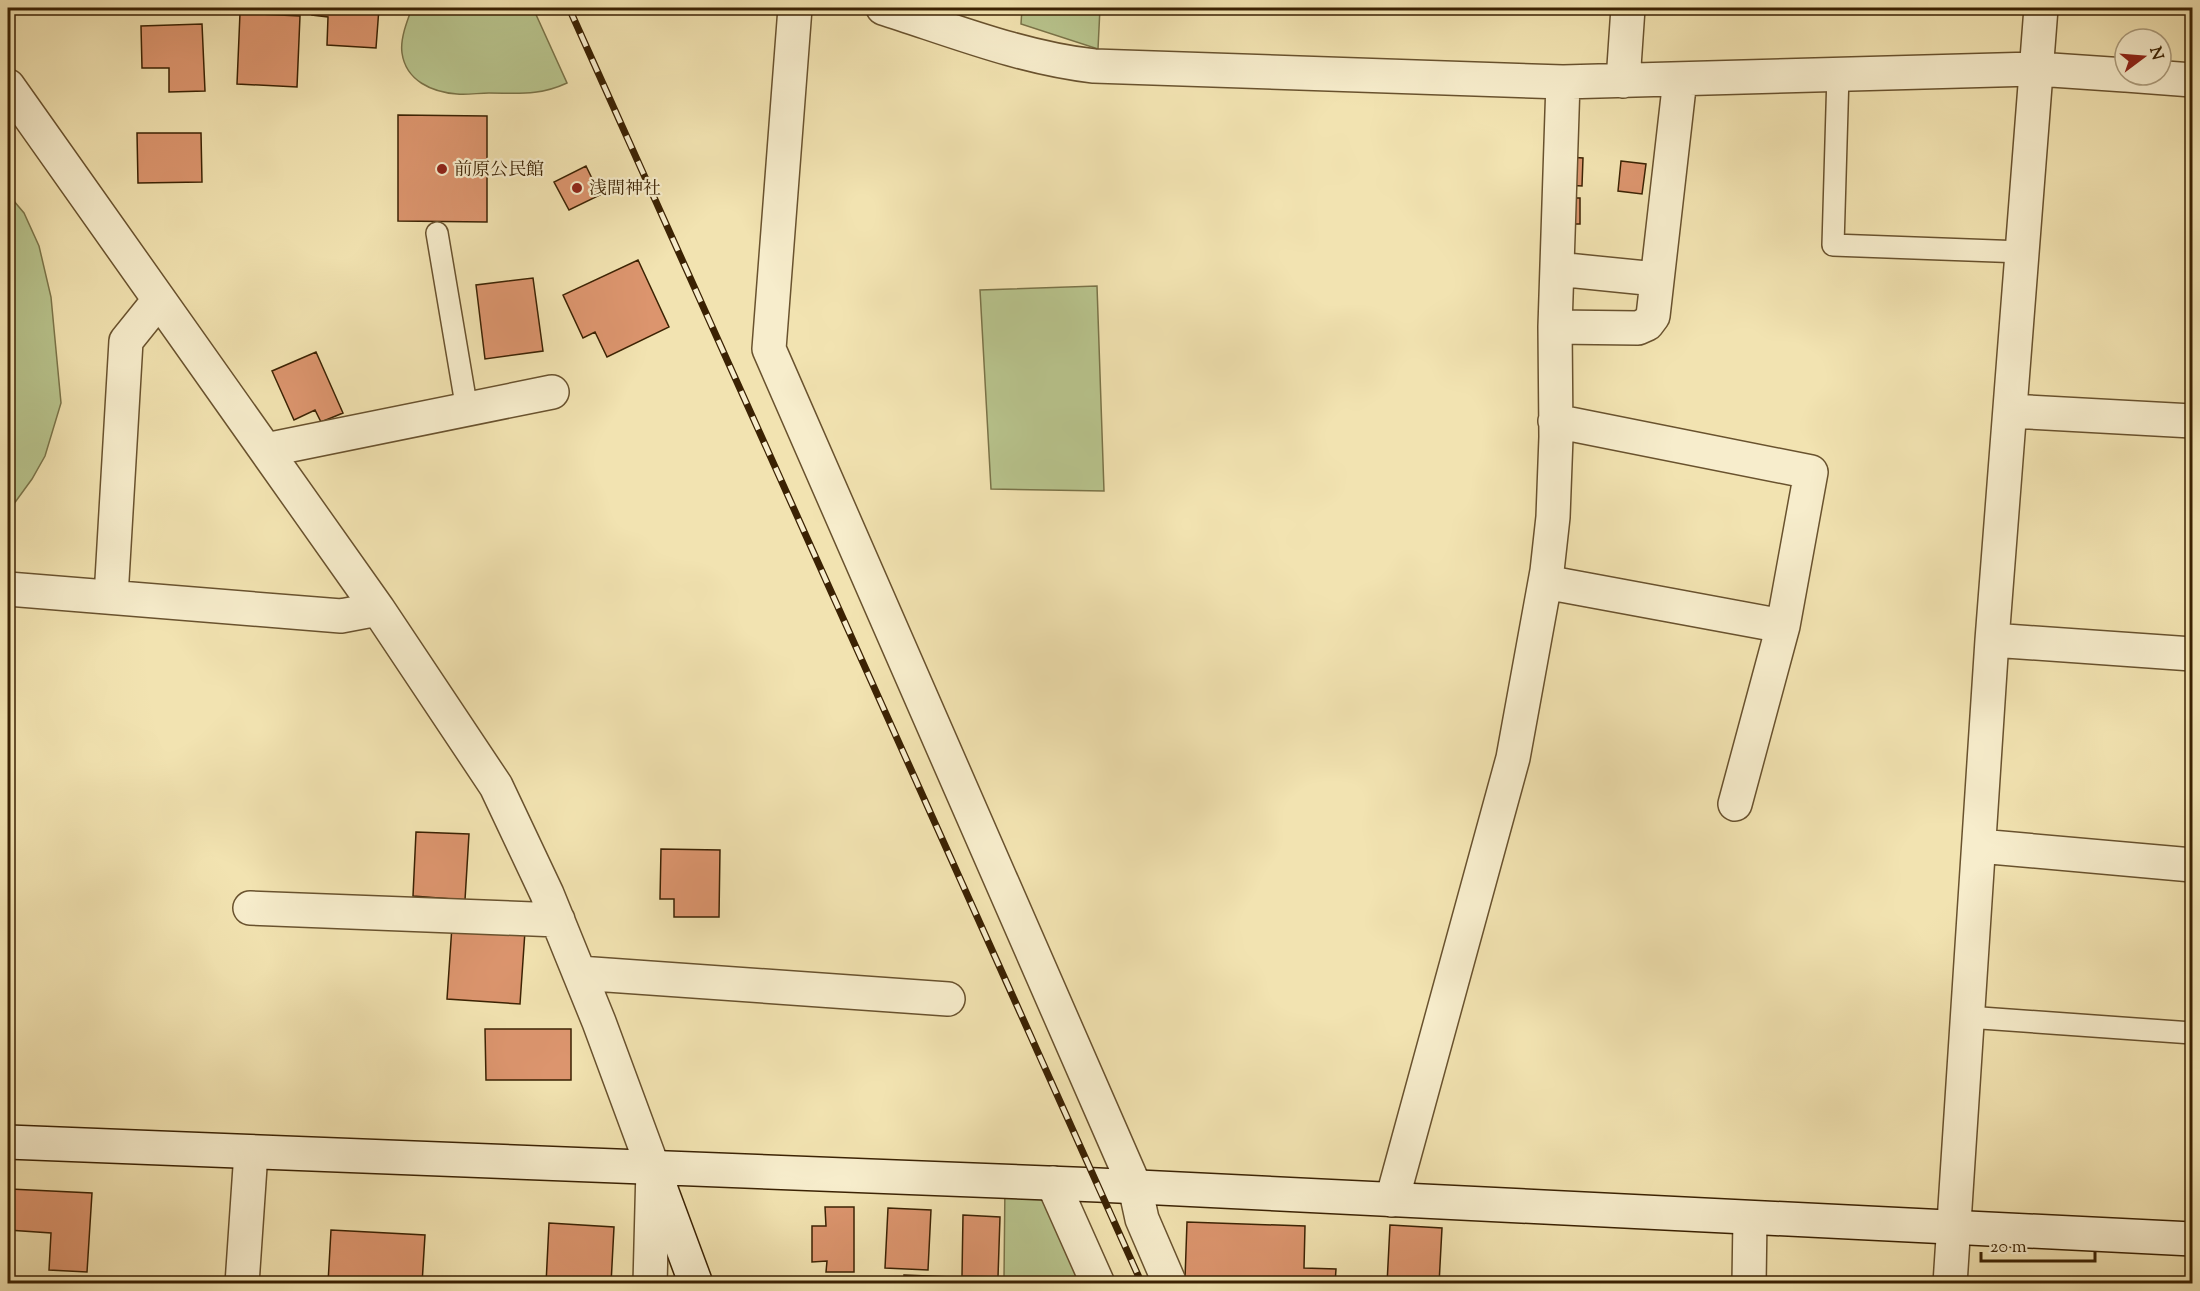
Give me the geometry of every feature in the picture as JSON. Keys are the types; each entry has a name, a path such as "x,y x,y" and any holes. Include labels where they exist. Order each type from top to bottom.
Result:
{"street":[{"path":"795,8 769,348 1135,1187 1142,1219 1170,1284"},
{"path":"883,8 1031,55 1084,65 1563,82 2037,69 2113,74"},
{"path":"1623,81 1628,8"},
{"path":"1950,1284 1992,640 2042,8"},
{"path":"1555,327 1638,328 1647,324 1653,316 1680,79"},
{"path":"2173,79 2193,80"},
{"path":"1392,1200 1513,758 1545,582 1552,517 1555,327 1563,82"},
{"path":"8,86 378,609 496,786 558,920 654,1168 696,1284"},
{"path":"1557,269 1656,279"},
{"path":"111,597 126,341 159,300"},
{"path":"266,450 552,392"},
{"path":"2010,411 2193,421"},
{"path":"1555,421 1811,472 1783,626 1735,804"},
{"path":"1545,582 1783,626"},
{"path":"8,589 341,616 378,609"},
{"path":"1992,640 2193,654"},
{"path":"1979,846 2193,865"},
{"path":"250,908 558,920"},
{"path":"579,973 948,999"},
{"path":"8,1142 1053,1183 2193,1239"},
{"path":"242,1284 251,1152"},
{"path":"650,1284 654,1168"},
{"path":"1053,1183 1098,1284"},
{"path":"1749,1284 1750,1218"}],"lane":[{"path":"1838,74 1833,245 2023,252"},
{"path":"437,233 467,410"},
{"path":"1967,1017 2193,1033"}],"green space":[{"path":"412,8 533,8 567,83 538,92 519,93 457,94 430,88 415,78 404,63 403,36"},
{"path":"1022,8 1100,8 1098,49 1021,24"},
{"path":"8,194 24,213 39,246 51,297 61,403 45,456 32,479 8,512"},
{"path":"1097,286 1104,491 991,489 980,290"},
{"path":"1005,1182 1053,1183 1097,1283 1004,1279"}],"building":[{"path":"313,8 379,8 376,48 327,45 328,17 312,15"},
{"path":"240,13 300,16 297,87 237,84"},
{"path":"202,24 205,91 169,92 169,68 142,68 141,26"},
{"name":"前原公民館","path":"398,115 487,116 487,222 398,221"},
{"path":"137,133 201,133 202,182 138,183"},
{"path":"1568,157 1583,158 1582,186 1566,185"},
{"path":"1621,161 1646,164 1642,194 1618,191"},
{"name":"浅間神社","path":"586,166 600,195 569,210 554,182"},
{"path":"1567,198 1580,198 1580,224 1566,224"},
{"path":"638,260 669,327 607,357 595,332 583,338 563,295"},
{"path":"533,278 543,351 485,359 476,285"},
{"path":"316,352 343,413 321,422 315,410 294,420 272,371"},
{"path":"416,832 469,834 465,900 413,896"},
{"path":"661,849 720,850 719,917 674,917 674,899 660,899"},
{"path":"452,926 525,931 520,1004 447,999"},
{"path":"485,1029 571,1029 571,1080 486,1080"},
{"path":"10,1189 92,1193 87,1272 49,1270 51,1233 8,1230"},
{"path":"825,1207 854,1207 854,1272 826,1272 827,1261 812,1262 812,1226 826,1226"},
{"path":"888,1208 931,1210 928,1270 885,1268"},
{"path":"963,1215 1000,1217 998,1277 962,1276"},
{"path":"1187,1222 1305,1226 1304,1268 1336,1269 1335,1284 1207,1284 1208,1279 1185,1279"},
{"path":"549,1223 614,1227 611,1284 546,1284"},
{"path":"1390,1225 1442,1228 1439,1284 1387,1284"},
{"path":"331,1230 425,1235 422,1284 328,1283"},
{"path":"904,1275 952,1277 952,1284 904,1284"}],"railway":[{"path":"569,8 1142,1284"}],"place":[{"name":"前原公民館","path":"442,169"},
{"name":"浅間神社","path":"577,188"}]}
